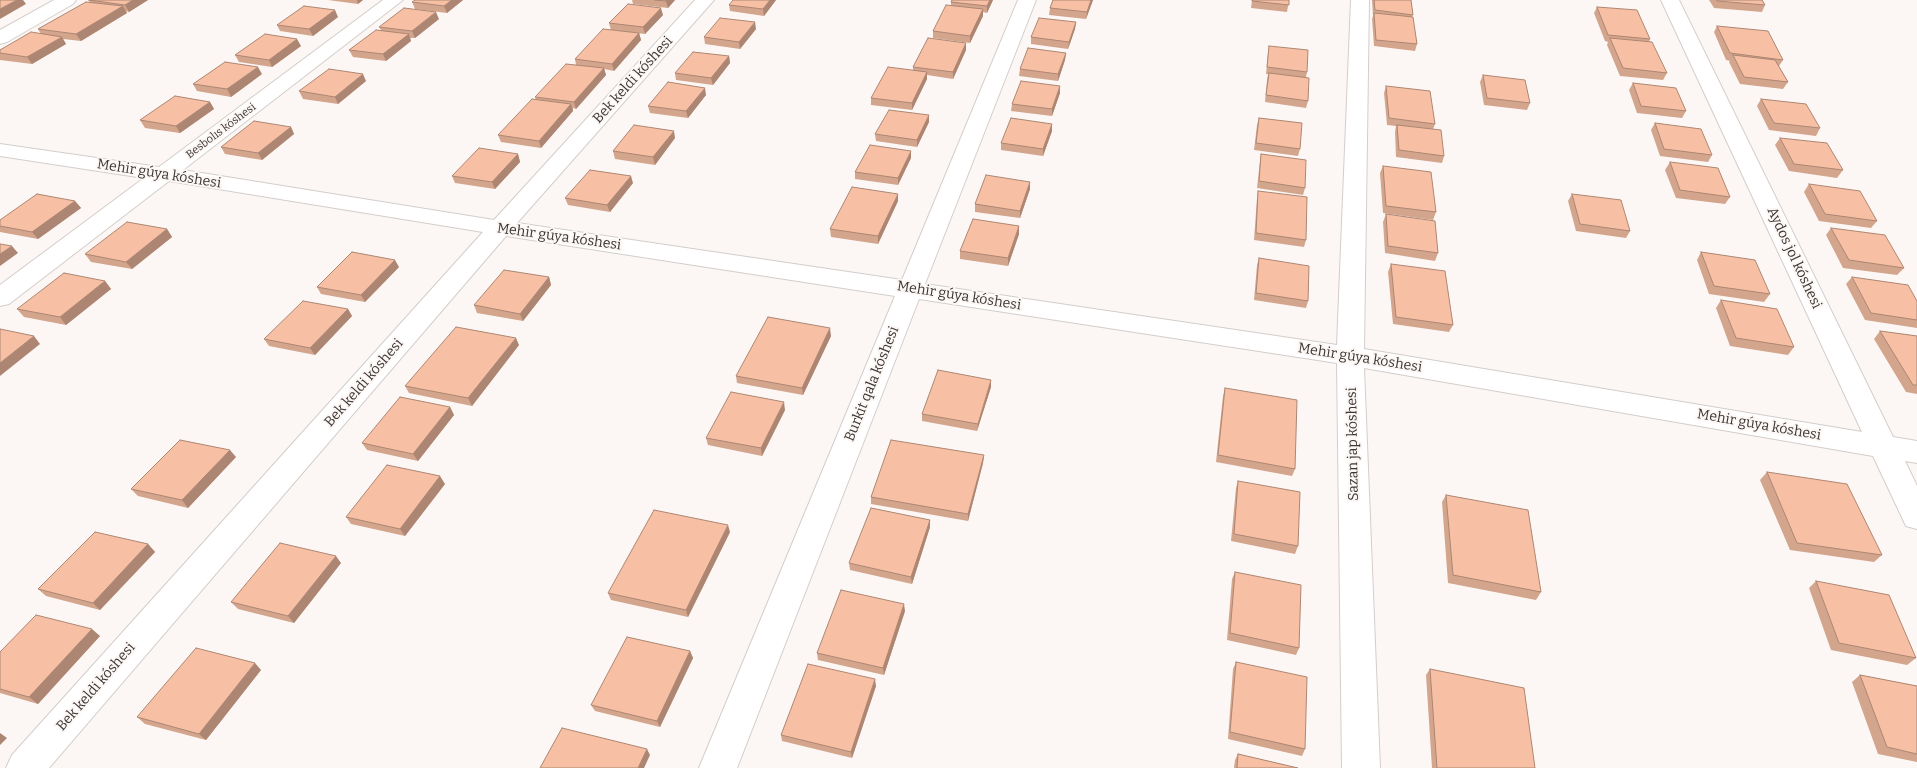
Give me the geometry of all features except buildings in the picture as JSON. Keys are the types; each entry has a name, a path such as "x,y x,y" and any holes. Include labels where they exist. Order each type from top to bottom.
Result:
{"street":[{"path":"0,38 67,0"},
{"name":"Besbolıs kóshesi","path":"0,298 394,0"},
{"name":"Bek keldi kóshesi","path":"25,768 500,228 705,0"},
{"name":"Burkit qala kóshesi","path":"718,768 1027,0"},
{"name":"Sazan jap kóshesi","path":"1360,0 1350,356 1361,768"},
{"name":"Aydos jol kóshesi","path":"1670,0 1917,517"},
{"name":"Mehir gúyа kóshesi","path":"0,150 165,174 500,228 910,288 1350,356 1917,452"}]}
